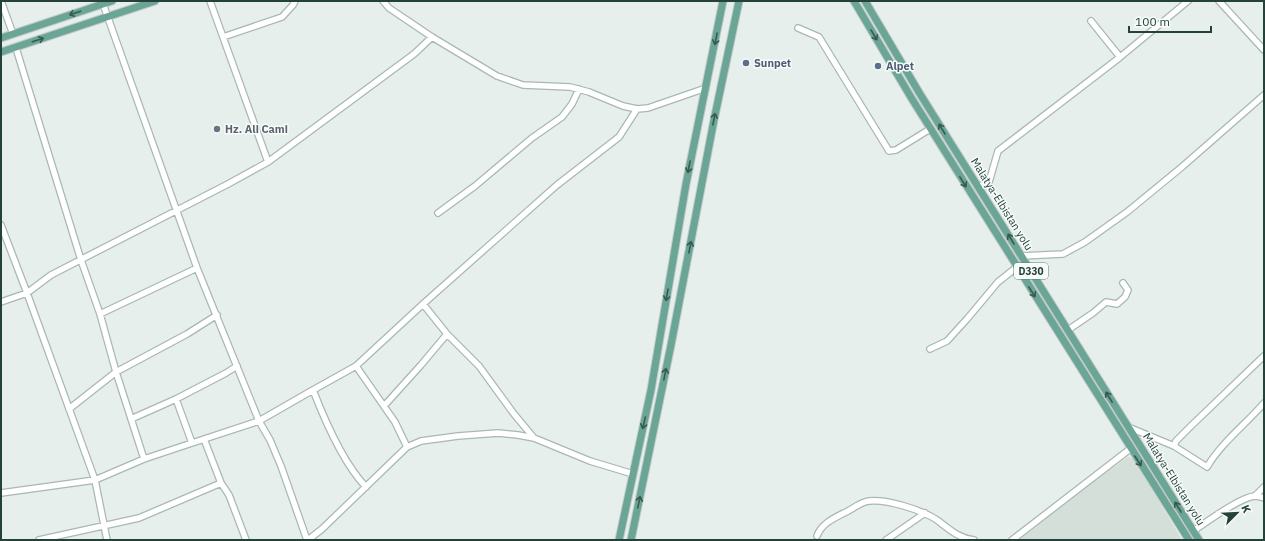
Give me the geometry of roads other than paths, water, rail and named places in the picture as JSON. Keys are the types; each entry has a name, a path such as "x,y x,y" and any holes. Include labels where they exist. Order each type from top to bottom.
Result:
{"main road":[{"path":"1,38 102,2 112,1"},
{"path":"1,52 155,1"},
{"path":"619,540 651,390 686,184 723,1"},
{"path":"631,540 670,352 714,120 739,1"},
{"name":"Malatya-Elbistan yolu","path":"854,1 930,129 1188,540"},
{"name":"Malatya-Elbistan yolu","path":"865,1 920,94 1199,540"}],"street":[{"path":"1,1 13,34"},
{"path":"210,1 268,162"},
{"path":"223,37 282,17 293,5 294,1"},
{"path":"383,1 389,8 432,37 497,76 523,85 570,86 623,106 637,109 648,108 706,88"},
{"path":"978,187 989,182 998,151 1120,57 1188,1"},
{"path":"1219,1 1264,50"},
{"path":"102,2 197,268 259,420 270,440 281,466 307,540 322,529 407,447 421,441 498,433 534,438 590,461 633,474"},
{"path":"1091,21 1120,57"},
{"path":"798,28 819,37 889,151 896,150 930,129"},
{"path":"1,302 27,293 51,275 268,162 414,54 432,37"},
{"path":"16,48 80,260 100,314 116,372 144,459"},
{"path":"438,213 476,186 532,138 562,118 572,104 579,89"},
{"path":"1021,256 1063,254 1085,242 1127,212 1183,166 1264,95"},
{"path":"1,493 95,480 144,459 259,420 356,366 423,304 558,185 619,137 637,109"},
{"path":"1,226 95,480 107,540"},
{"path":"930,349 946,340 998,282 1016,267"},
{"path":"100,314 197,268"},
{"path":"1068,330 1106,302 1117,304 1125,296 1128,290 1123,283"},
{"path":"423,304 447,334 479,366 514,414 534,438"},
{"path":"69,409 116,372 187,334 217,315"},
{"path":"384,406 447,334"},
{"path":"1174,446 1176,441 1264,356"},
{"path":"131,419 176,399 237,366"},
{"path":"356,366 395,422 407,447"},
{"path":"313,390 323,416 349,465 366,487"},
{"path":"176,399 192,443"},
{"path":"1128,427 1174,446 1207,467 1211,460 1233,435 1264,403"},
{"path":"204,439 221,482 229,495 246,540"},
{"path":"1012,540 1130,449"},
{"path":"39,540 139,518 221,482"},
{"path":"1194,531 1230,507 1254,496 1264,487"},
{"path":"1254,496 1264,498"},
{"path":"817,536 819,530 833,518 868,501 879,501 925,513 965,539 974,540"},
{"path":"886,540 925,513"}],"place":[{"name":"Sunpet","path":"746,63"},
{"name":"Alpet","path":"878,66"},
{"name":"Hz. Ali Cami","path":"217,129"}]}
